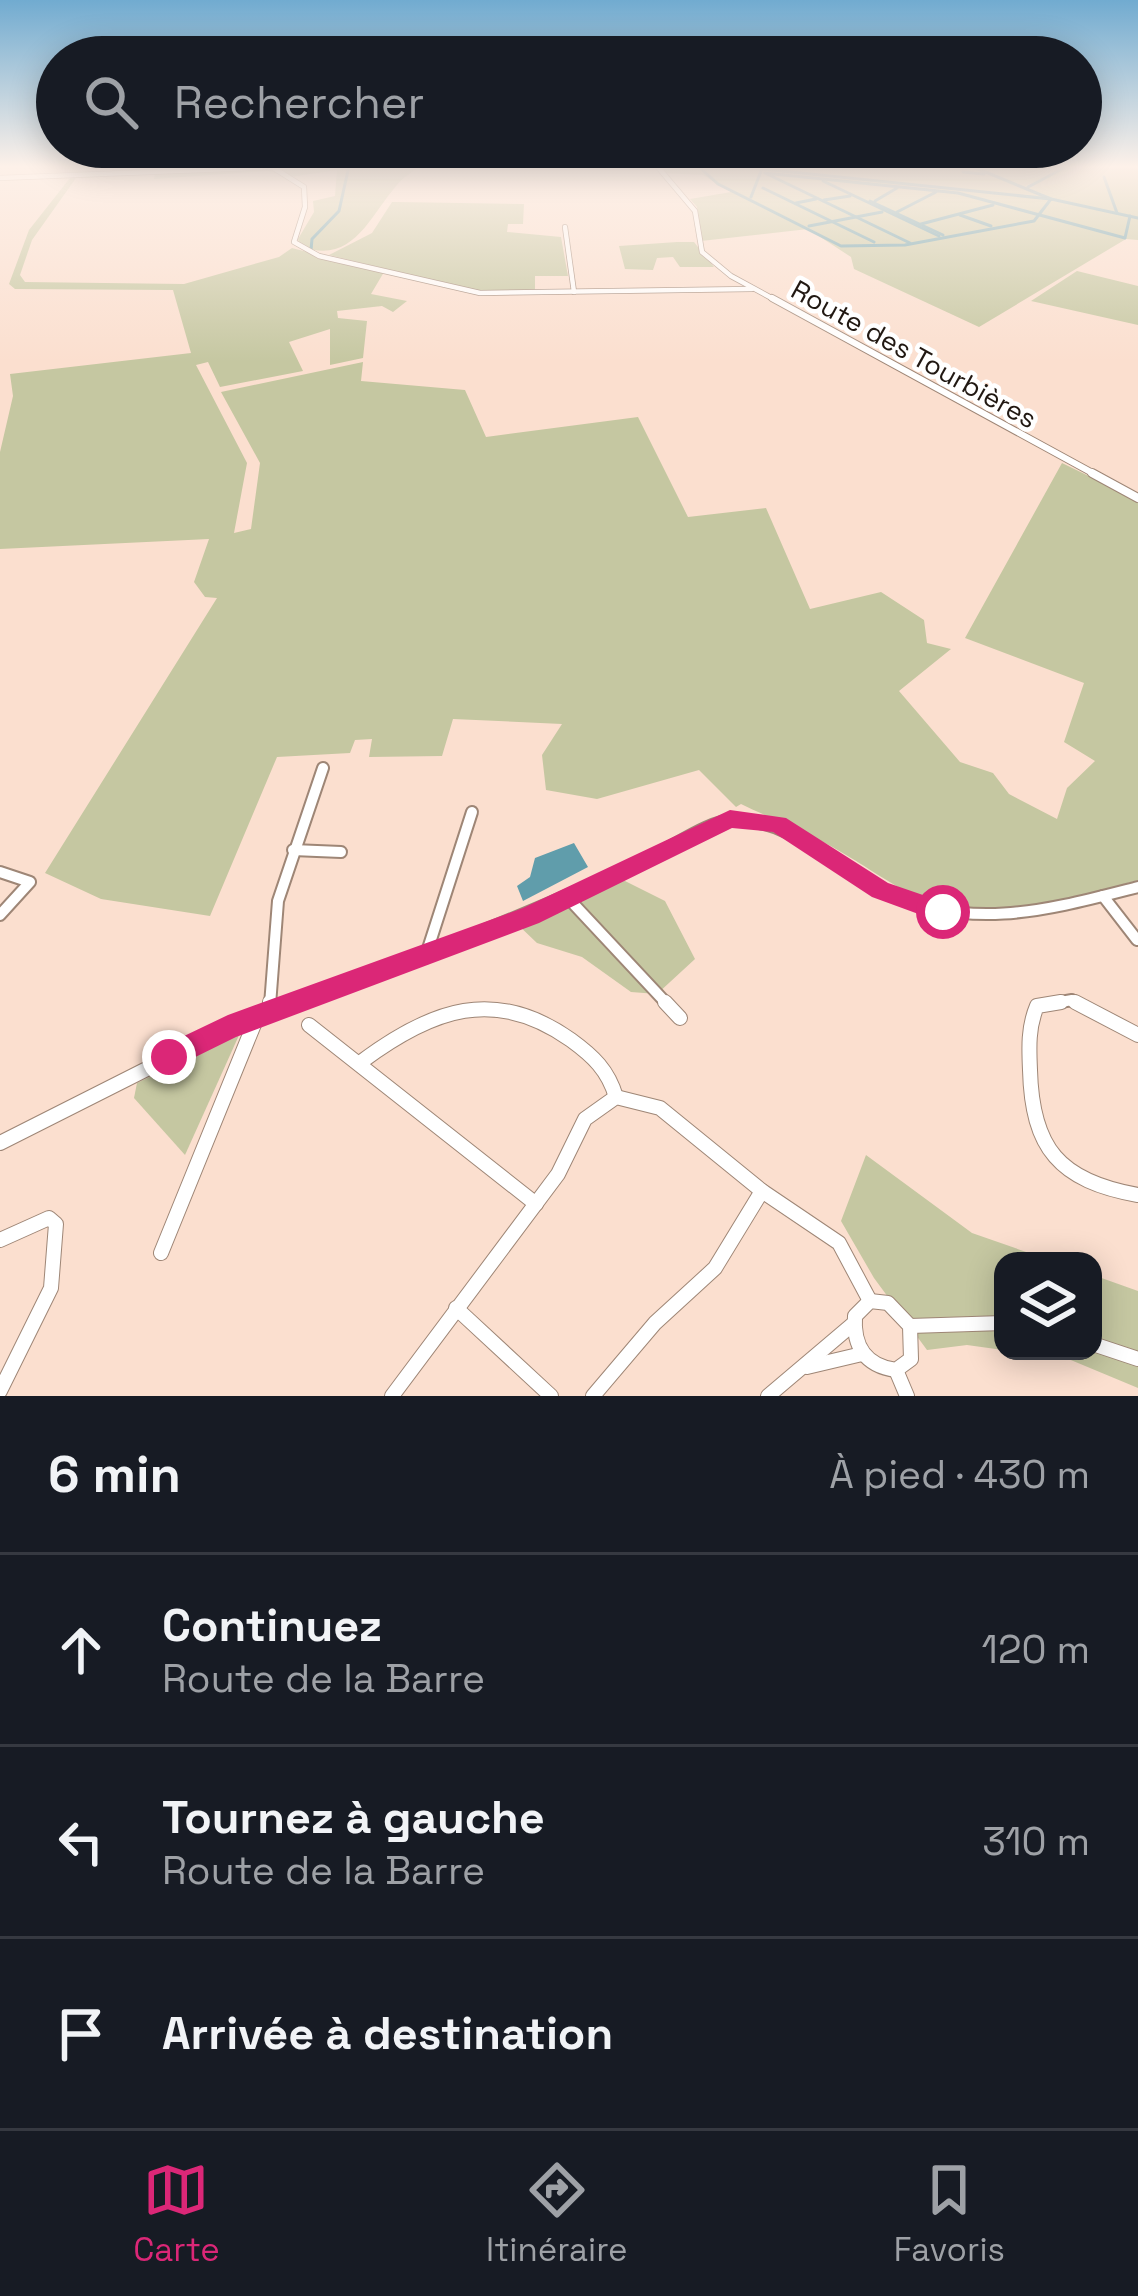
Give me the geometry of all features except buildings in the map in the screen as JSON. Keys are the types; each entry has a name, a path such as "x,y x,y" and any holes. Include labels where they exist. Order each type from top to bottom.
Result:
{"street":[{"path":"299,231 294,244 319,256 469,291 752,289"},
{"path":"566,231 574,292"},
{"name":"Route des Tourbières","path":"698,231 702,252 752,289 1138,498"},
{"path":"161,1253 263,1014 275,916 322,767"},
{"path":"424,958 472,812"},
{"path":"0,1143 263,1014 424,958 568,898 708,826 752,817 778,824 880,890 943,912 992,918 1027,915 1138,887"},
{"path":"293,850 341,852"},
{"path":"0,872 30,882 0,915"},
{"path":"1103,896 1137,940"},
{"path":"568,898 680,1018"},
{"path":"1138,1035 1072,1000 1037,1006 1029,1020 1032,1116 1038,1137 1053,1157 1084,1176 1138,1195"},
{"path":"361,1062 386,1042 408,1033 475,1009 512,1007 538,1017 604,1064 616,1097"},
{"path":"309,1025 536,1204"},
{"path":"392,1396 559,1174 585,1119 616,1097 660,1108 762,1191 839,1243 870,1301"},
{"path":"593,1396 655,1323 716,1268 762,1191"},
{"path":"0,1240 35,1220 49,1218 56,1224 51,1288 0,1391"},
{"path":"768,1396 853,1324 858,1309 870,1301 888,1303 910,1326 910,1358 896,1370"},
{"path":"455,1308 551,1396"},
{"path":"910,1326 994,1323"},
{"path":"853,1324 862,1354 878,1367 896,1370"},
{"path":"1102,1347 1138,1359"},
{"path":"802,1368 862,1354"},
{"path":"896,1370 907,1396"}],"green space":[{"path":"29,231 38,231 20,275 25,282 184,284 279,257 292,248 384,272 371,294 407,301 393,312 382,306 337,311 338,318 367,321 363,358 330,365 330,329 289,342 303,371 220,387 208,362 196,365 247,463 234,533 251,529 260,463 221,392 363,362 361,381 465,390 486,437 638,417 688,517 766,508 810,609 881,592 924,620 927,643 951,649 899,691 960,762 993,773 1009,794 1057,819 1067,788 1095,761 1064,742 1084,683 965,638 1062,463 1138,500 1138,880 1030,909 993,912 947,907 911,894 804,833 741,804 736,807 699,770 597,799 546,790 542,755 562,724 453,719 442,756 369,757 372,739 355,740 350,753 277,757 210,916 101,899 45,873 217,598 205,597 194,582 209,539 0,549 0,452 13,396 10,374 191,353 173,290 15,289 9,284"},
{"path":"303,231 362,231 334,249 300,246"},
{"path":"507,231 561,237 568,276 535,276 535,291 475,291 329,255 372,233"},
{"path":"700,231 789,231 701,241"},
{"path":"811,231 1138,231 1138,240 1126,239 979,327 854,269 851,257"},
{"path":"694,242 714,267 680,267 673,257 657,258 653,270 625,269 619,246"},
{"path":"1077,271 1138,286 1138,325 1031,301"},
{"path":"623,880 665,901 695,959 657,994 631,992 582,957 537,943 515,922"},
{"path":"240,1033 185,1155 134,1098 137,1083"},
{"path":"866,1155 972,1233 1026,1252 994,1252 994,1349 967,1345 927,1350 874,1278 841,1221"},
{"path":"1102,1278 1138,1291 1138,1388 1071,1360 1102,1360"}],"water":[{"path":"574,843 588,867 523,901 517,886 530,877 535,858"}],"waterway":[{"path":"311,250 312,239 320,231"},
{"path":"812,231 841,246 905,245 979,231"},
{"path":"852,231 874,242"},
{"path":"885,231 910,243"},
{"path":"929,231 939,236"},
{"path":"935,231 943,235"},
{"path":"1100,231 1125,238 1127,231"}],"route":[{"path":"169,1057 228,1028 531,915 730,819 752,817 778,824 880,890 943,912"}]}
